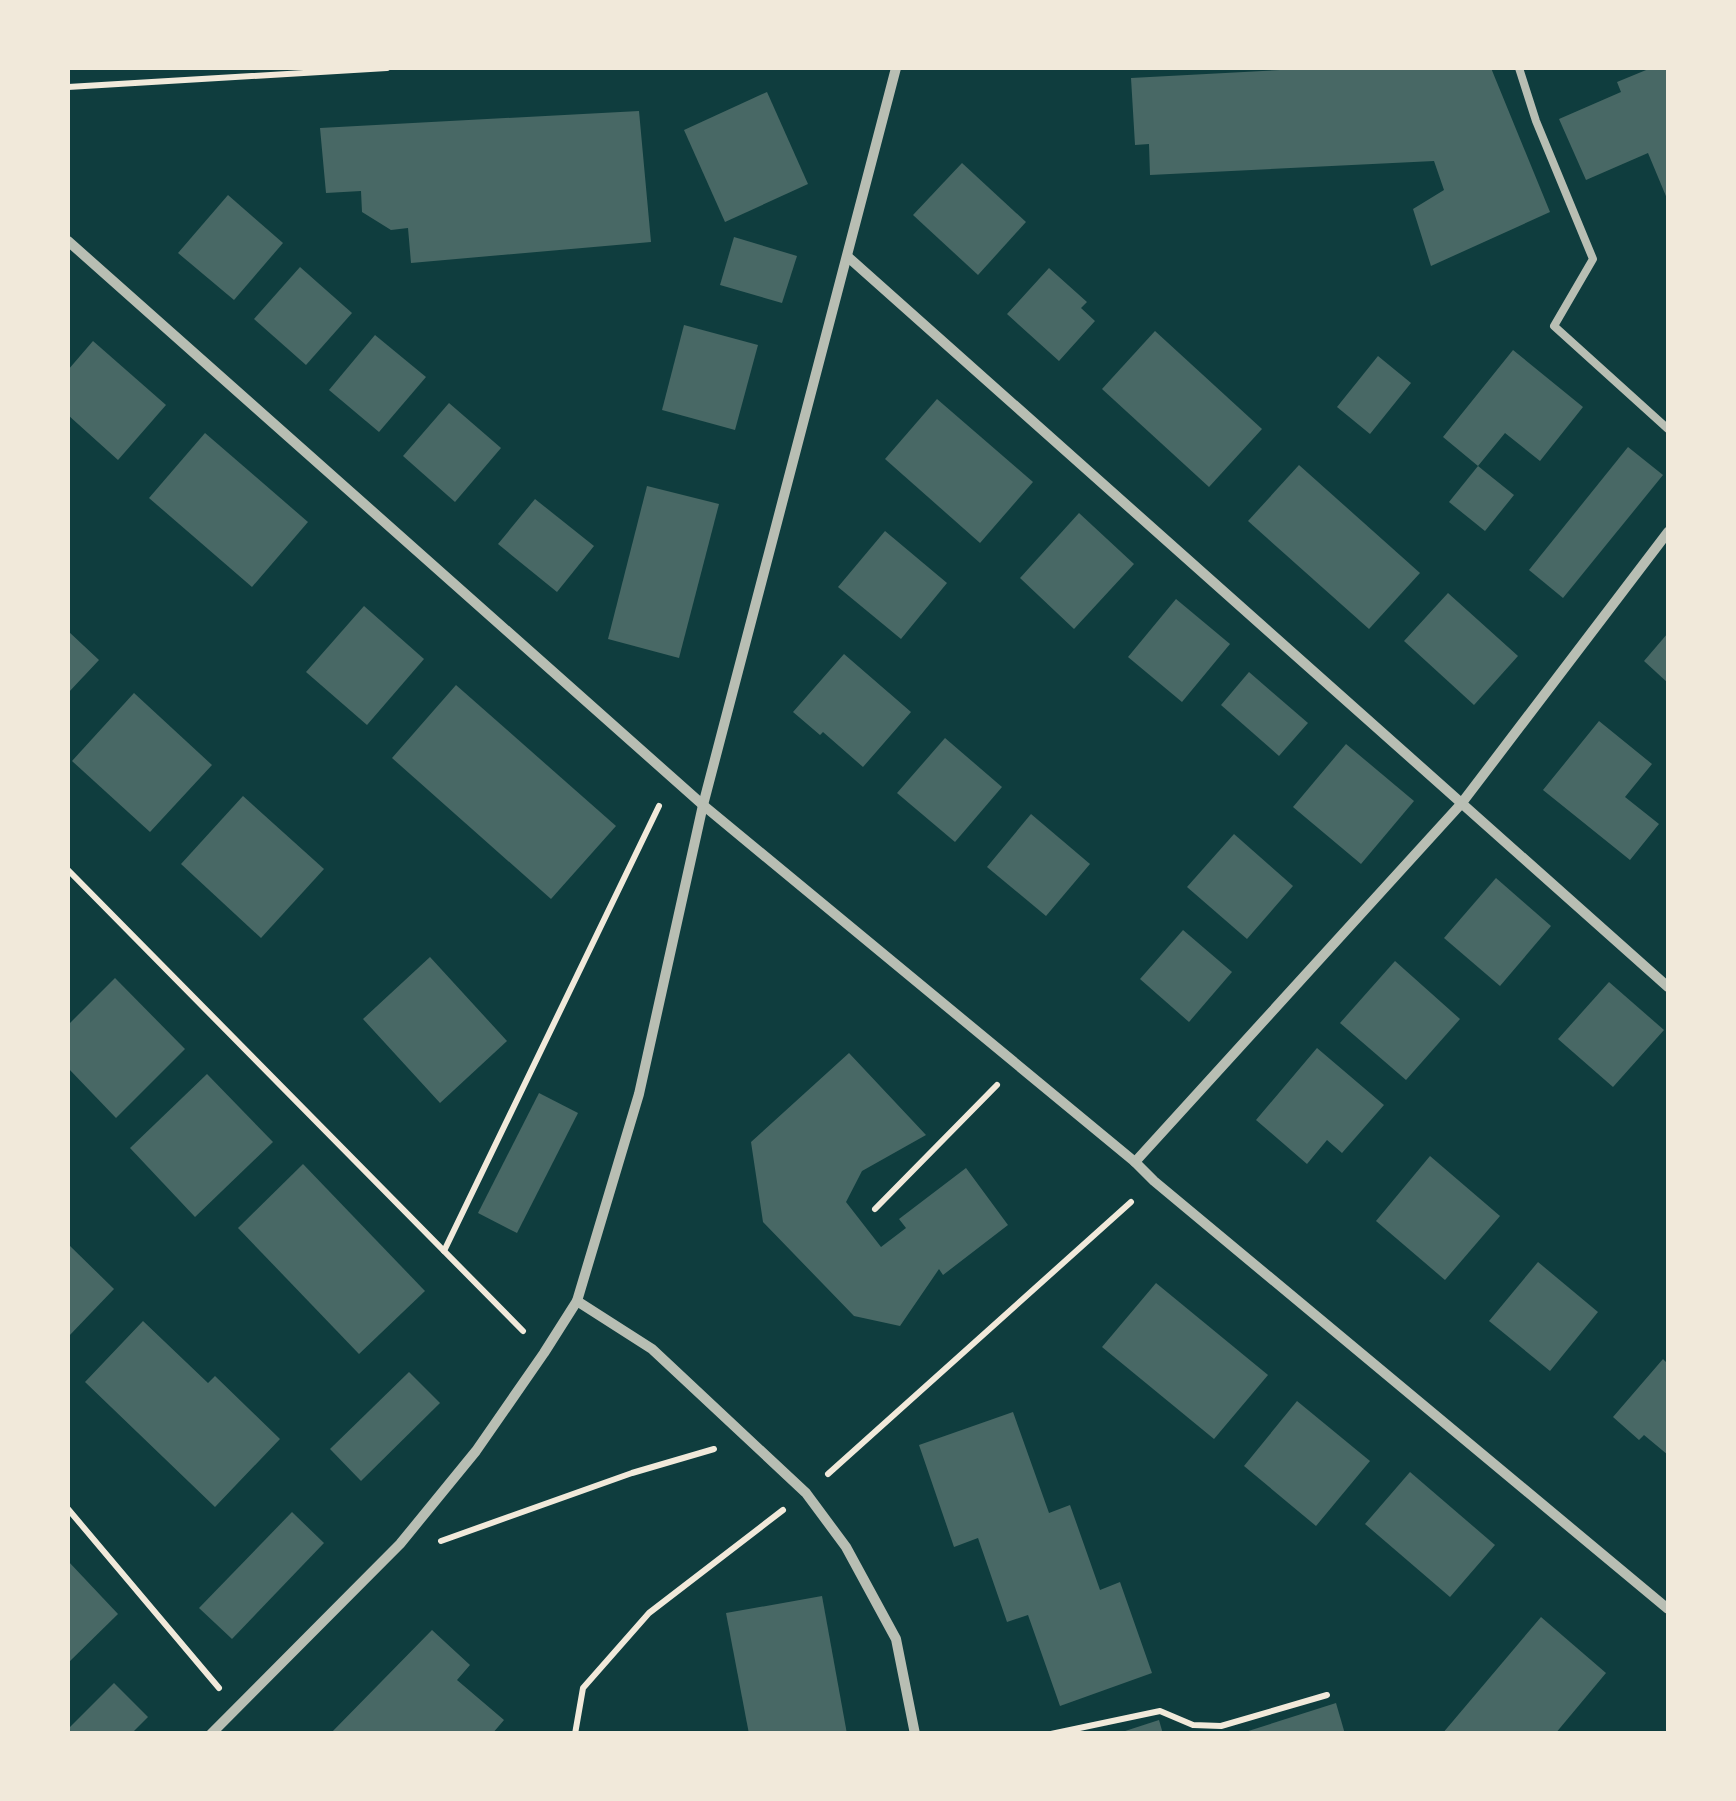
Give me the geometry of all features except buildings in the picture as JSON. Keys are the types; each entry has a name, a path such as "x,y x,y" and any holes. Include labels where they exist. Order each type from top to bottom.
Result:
{"street":[{"path":"211,1734 400,1544 476,1451 576,1301 638,1094 703,805 896,68"},
{"path":"68,241 703,805 1668,1609"},
{"path":"848,257 1668,988"},
{"path":"1136,1162 1461,804 1668,532"},
{"path":"576,1301 652,1349 806,1493 846,1547 896,1639 915,1734"}],"lane":[{"path":"1519,68 1536,121 1593,259 1554,326 1668,428"}],"path":[{"path":"68,87 387,68"},
{"path":"444,1251 672,778"},
{"path":"68,870 544,1352"},
{"path":"875,1208 1016,1065"},
{"path":"575,1734 583,1688 649,1612 806,1493 1154,1181"},
{"path":"400,1544 444,1540 632,1473 749,1438"},
{"path":"68,1510 236,1708"},
{"path":"1051,1734 1160,1711 1193,1726 1221,1726 1327,1695"}]}
